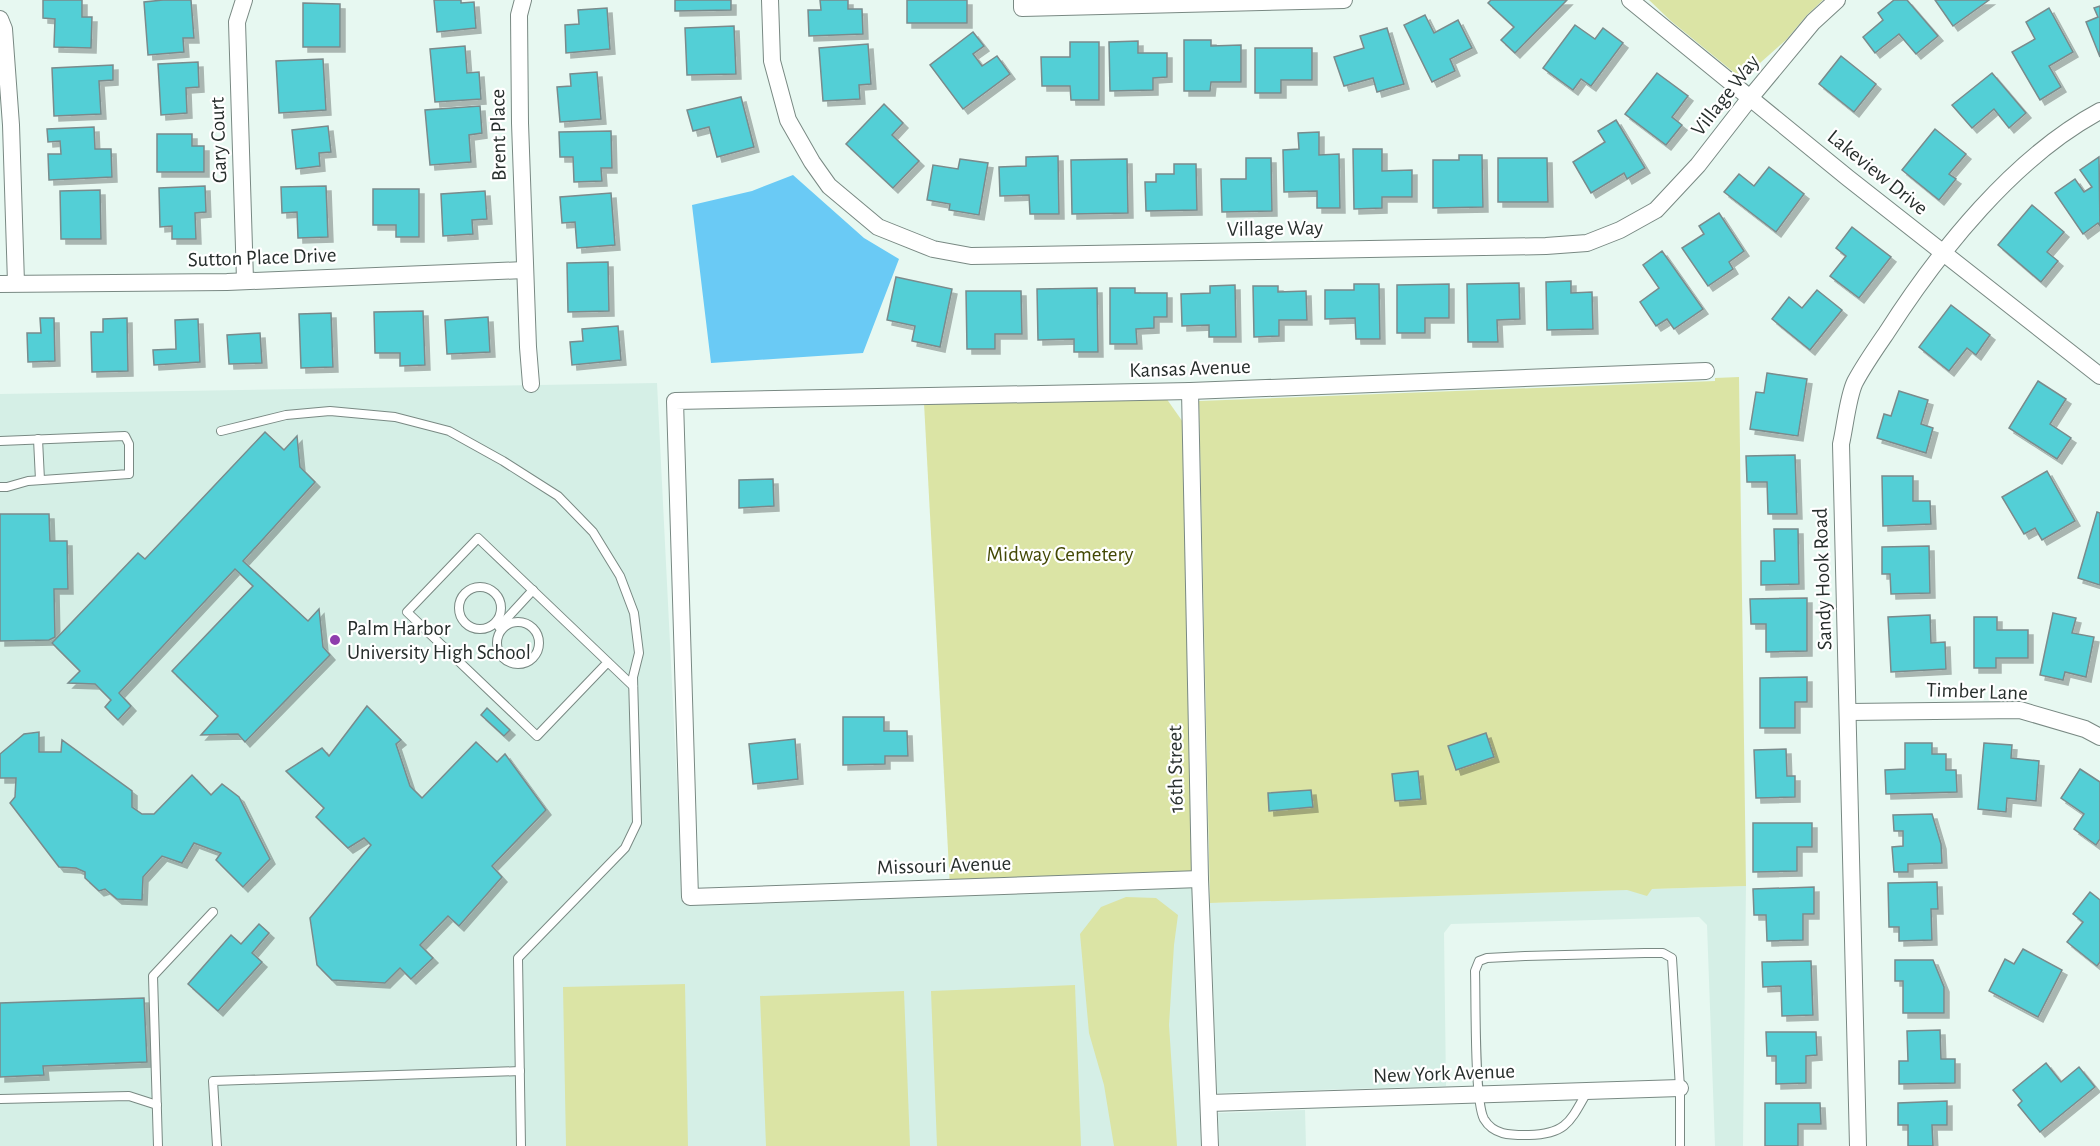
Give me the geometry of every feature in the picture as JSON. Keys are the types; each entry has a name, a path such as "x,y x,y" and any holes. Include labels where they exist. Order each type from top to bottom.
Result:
{"street":[{"name":"Gary Court","path":"244,0 237,22 245,280"},
{"name":"Brent Place","path":"523,0 519,15 525,270 531,384"},
{"name":"Village Way","path":"770,0 772,61 788,120 812,162 830,186 878,227 933,249 971,256 1546,246 1587,243 1620,230 1656,210 1698,165 1813,22 1837,0"},
{"path":"1022,0 1022,8 1344,0"},
{"name":"Lakeview Drive","path":"1630,0 2100,376"},
{"path":"0,19 4,29 10,125 8,284"},
{"name":"Sandy Hook Road","path":"1858,1146 1841,444 1854,384 1901,310 1943,252 2031,157 2100,111"},
{"name":"Sutton Place Drive","path":"8,284 226,282 525,270"},
{"name":"Kansas Avenue","path":"690,897 675,401 1190,391 1706,371"},
{"name":"16th Street","path":"1190,391 1200,879 1210,1146"},
{"name":"Timber Lane","path":"1849,712 2020,710 2085,729 2100,737"},
{"name":"Missouri Avenue","path":"690,897 1200,879"},
{"name":"New York Avenue","path":"1209,1103 1680,1088"}],"lane":[{"path":"221,431 286,415 330,411 396,417 449,431 503,460 558,496 593,532 620,576 634,613 639,653 633,677 637,823 626,848 518,958 521,1146"},
{"path":"0,441 125,436 129,444 129,474 40,480 0,487"},
{"path":"38,439 40,480"},
{"path":"608,662 537,736 407,612 478,538 532,590 608,662 633,686"},
{"path":"499,626 497,645 502,658 508,662 522,664 538,652 539,638 531,627 518,622 511,623 499,626 484,629 477,629 465,623 459,610 460,603 468,591 474,588 487,588 498,597 502,610 499,626"},
{"path":"499,626 532,590"},
{"path":"158,1146 153,976 213,912"},
{"path":"1588,1091 1564,1127 1550,1134 1510,1135 1497,1132 1484,1118 1479,1094 1475,971 1479,961 1486,958 1525,956 1645,953 1663,953 1672,958 1680,1088 1680,1146"},
{"path":"217,1146 213,1081 520,1071"},
{"path":"0,1099 129,1096 157,1105"}],"shaded area":[{"name":"Palm Harbor University High School","path":"657,383 683,904 1195,886 1203,1146 0,1146 0,394"},
{"path":"1746,886 1743,1146 1715,1146 1707,925 1699,917 1451,924 1444,933 1446,1086 1217,1093 1210,903"},
{"path":"1305,1110 1306,1146 1219,1146 1218,1113"}],"green space":[{"path":"1649,0 1823,0 1786,40 1742,79"},
{"path":"1739,377 1746,886 1652,889 1647,896 1627,890 1210,903 1199,401 1715,381 1715,378"},
{"name":"Midway Cemetery","path":"1166,398 1185,425 1194,879 950,888 924,403"},
{"path":"1126,897 1156,898 1178,915 1169,1025 1177,1146 1114,1146 1104,1085 1089,1033 1080,934 1101,907"},
{"path":"685,984 688,1146 566,1146 563,987"},
{"path":"1075,985 1081,1146 937,1146 931,991"},
{"path":"904,991 910,1146 766,1146 760,996"}],"water":[{"path":"793,175 864,238 899,259 863,353 711,363 692,205 752,191"}],"building":[{"path":"43,0 82,0 82,17 92,17 91,48 54,47 55,19 43,18"},
{"path":"191,0 194,38 183,38 184,52 148,55 144,2"},
{"path":"434,0 474,2 476,28 437,32"},
{"path":"675,0 731,0 731,10 675,11"},
{"path":"820,0 848,0 848,9 862,9 863,34 809,36 808,10 821,10"},
{"path":"907,0 967,0 967,23 907,23"},
{"path":"1491,0 1567,0 1515,53 1501,40 1514,27 1488,3"},
{"path":"1894,0 1907,0 1938,36 1916,54 1899,34 1875,53 1863,37 1883,20 1878,13"},
{"path":"1935,0 1989,0 1953,26"},
{"path":"303,3 340,4 340,47 303,47"},
{"path":"2100,6 2100,57 2086,22 2098,17 2094,8"},
{"path":"607,8 610,49 566,53 565,25 579,24 578,10"},
{"path":"2049,8 2073,52 2049,66 2061,87 2040,100 2012,52 2035,39 2026,22"},
{"path":"1425,15 1434,33 1458,20 1472,48 1450,59 1455,71 1432,82 1404,25"},
{"path":"1575,25 1595,39 1603,28 1623,43 1591,86 1581,79 1573,90 1543,68"},
{"path":"734,26 736,74 687,75 685,28"},
{"path":"1387,28 1404,84 1377,92 1373,78 1344,86 1334,57 1364,48 1360,36"},
{"path":"973,32 984,46 973,54 982,66 997,56 1010,74 963,109 930,65"},
{"path":"1184,40 1211,40 1211,46 1241,45 1241,82 1211,82 1210,91 1184,91"},
{"path":"1138,41 1138,53 1167,53 1167,77 1153,78 1153,90 1110,91 1109,42"},
{"path":"1070,42 1099,42 1099,100 1071,100 1070,86 1042,86 1041,57 1070,57"},
{"path":"868,44 871,84 859,85 860,99 823,101 819,48"},
{"path":"465,46 467,73 479,72 481,99 435,102 430,49"},
{"path":"1255,48 1312,48 1312,80 1281,80 1281,93 1255,93"},
{"path":"1841,56 1876,84 1854,112 1819,84"},
{"path":"323,59 326,110 279,113 276,61"},
{"path":"198,62 199,87 186,88 187,113 161,115 158,64"},
{"path":"113,65 113,80 99,81 101,114 54,116 52,68"},
{"path":"597,72 601,119 560,122 557,87 571,86 570,74"},
{"path":"1657,73 1688,96 1672,117 1682,125 1666,145 1625,114"},
{"path":"1992,73 2026,113 2009,128 1994,109 1972,128 1952,105"},
{"path":"741,97 754,147 717,157 709,127 693,131 687,110"},
{"path":"884,104 903,123 892,135 919,161 893,188 846,144"},
{"path":"480,106 482,133 469,135 471,162 430,165 425,110"},
{"path":"1616,120 1645,168 1627,179 1624,173 1591,193 1573,162 1605,142 1598,131"},
{"path":"328,126 331,152 319,153 320,166 296,169 292,130"},
{"path":"94,127 95,149 111,149 112,177 49,180 48,154 61,154 60,141 48,142 47,129"},
{"path":"1935,129 1966,154 1949,174 1956,179 1939,200 1902,170"},
{"path":"611,131 612,168 601,168 602,181 574,182 573,157 560,157 559,132"},
{"path":"1319,132 1319,155 1339,154 1340,208 1317,208 1317,191 1284,192 1283,150 1299,149 1298,133"},
{"path":"157,134 192,134 192,146 204,146 204,172 157,172"},
{"path":"1353,149 1382,149 1382,171 1412,170 1412,197 1382,197 1382,208 1354,209"},
{"path":"1459,155 1482,155 1483,207 1433,208 1433,160 1459,160"},
{"path":"1058,156 1059,214 1030,214 1029,195 1000,196 999,167 1026,166 1026,157"},
{"path":"2099,157 2100,226 2098,223 2083,234 2055,193 2075,179 2084,192 2092,187 2080,170"},
{"path":"1246,158 1271,158 1272,211 1222,212 1221,179 1246,179"},
{"path":"1498,158 1547,158 1548,202 1498,202"},
{"path":"960,159 988,163 979,215 949,210 950,204 927,200 933,165 958,169"},
{"path":"1127,159 1128,213 1072,214 1071,160"},
{"path":"1174,164 1196,164 1197,210 1146,211 1145,182 1156,182 1156,174 1174,174"},
{"path":"1769,167 1804,194 1776,232 1724,192 1739,174 1754,186"},
{"path":"205,186 206,212 195,213 196,239 172,239 172,226 160,227 159,188"},
{"path":"326,186 328,237 298,238 297,212 282,213 281,187"},
{"path":"373,189 419,189 419,237 396,237 396,225 373,225"},
{"path":"100,190 101,239 61,239 60,191"},
{"path":"485,191 487,219 472,220 473,234 443,236 441,194"},
{"path":"611,193 615,245 577,248 575,222 562,223 560,197"},
{"path":"2032,205 2064,232 2047,252 2058,261 2041,282 1998,245"},
{"path":"1719,213 1744,251 1729,262 1733,269 1708,286 1682,248 1704,234 1699,226"},
{"path":"1852,227 1891,257 1859,298 1830,276 1846,256 1836,248"},
{"path":"1662,251 1703,309 1674,329 1667,319 1656,326 1640,302 1659,288 1643,265"},
{"path":"608,262 609,311 568,312 567,263"},
{"path":"896,277 952,289 940,347 912,341 915,326 887,320"},
{"path":"1571,281 1571,293 1592,292 1593,329 1547,330 1546,282"},
{"path":"1519,283 1520,319 1497,320 1498,342 1468,342 1467,284"},
{"path":"1354,284 1379,284 1380,339 1356,339 1355,318 1325,319 1325,290 1354,290"},
{"path":"1449,284 1449,318 1425,318 1425,333 1397,333 1397,285"},
{"path":"1235,285 1236,337 1209,337 1209,325 1182,326 1181,294 1210,293 1210,286"},
{"path":"1253,286 1278,286 1278,292 1306,291 1307,320 1279,320 1279,336 1254,337"},
{"path":"1097,288 1098,352 1074,352 1074,339 1038,340 1037,289"},
{"path":"1110,288 1135,288 1135,293 1167,293 1167,317 1154,317 1154,328 1136,329 1137,344 1110,344"},
{"path":"1817,290 1842,310 1810,350 1772,319 1789,297 1802,308"},
{"path":"966,291 1021,291 1022,334 995,334 995,349 967,349"},
{"path":"1951,305 1990,335 1976,355 1967,348 1949,371 1919,347"},
{"path":"423,311 425,365 400,366 400,353 375,353 374,312"},
{"path":"331,313 333,367 301,368 299,314"},
{"path":"488,317 490,352 447,354 445,320"},
{"path":"40,318 54,318 55,361 28,362 27,333 41,333"},
{"path":"127,318 128,371 92,372 91,332 103,332 103,319"},
{"path":"198,319 200,362 154,365 153,350 176,349 175,320"},
{"path":"618,326 621,360 572,365 570,342 583,341 582,329"},
{"path":"260,333 262,363 229,364 227,335"},
{"path":"1767,373 1807,379 1798,436 1750,429 1756,392 1764,393"},
{"path":"2038,381 2066,399 2050,424 2071,438 2057,459 2009,428"},
{"path":"1899,391 1928,400 1921,424 1933,428 1926,453 1877,438 1884,414 1891,416"},
{"path":"265,432 284,450 297,436 300,467 315,482 243,561 308,621 319,609 323,647 330,655 245,742 238,734 201,735 218,716 172,671 253,586 235,569 119,693 131,706 118,720 105,707 111,700 95,684 68,683 80,671 52,643 138,553 145,559"},
{"path":"1795,455 1797,514 1768,514 1767,482 1747,482 1746,456"},
{"path":"2047,471 2075,521 2042,540 2035,528 2024,534 2002,497"},
{"path":"1882,476 1913,476 1913,501 1930,501 1931,524 1883,526"},
{"path":"773,479 774,506 739,508 739,480"},
{"path":"2097,512 2100,513 2100,585 2078,578"},
{"path":"0,514 49,514 50,541 67,541 68,589 54,589 55,637 49,640 0,641"},
{"path":"1774,529 1798,529 1799,584 1761,585 1761,561 1775,561"},
{"path":"1929,546 1930,593 1891,594 1890,574 1882,574 1882,547"},
{"path":"1807,598 1807,651 1766,652 1766,624 1751,624 1750,599"},
{"path":"2053,613 2076,618 2072,633 2094,637 2086,677 2065,672 2063,680 2040,675"},
{"path":"1930,615 1931,643 1945,642 1946,669 1891,672 1888,617"},
{"path":"1974,617 1997,617 1997,630 2028,630 2028,658 1996,658 1996,668 1974,668"},
{"path":"1807,677 1807,702 1795,702 1795,728 1760,728 1760,678"},
{"path":"367,706 401,740 396,744 410,786 422,798 476,742 497,762 505,754 546,810 492,866 502,877 459,926 448,916 420,945 433,958 411,979 400,968 385,983 332,980 317,965 310,918 371,845 364,838 348,848 316,817 324,808 286,771 322,748 329,756"},
{"path":"487,708 510,730 504,736 481,715"},
{"path":"843,717 884,717 884,731 907,731 908,756 885,756 885,764 843,765"},
{"path":"39,732 39,752 61,752 62,740 132,791 132,807 142,814 154,814 192,775 211,795 222,784 239,797 270,859 243,887 216,860 221,853 194,843 182,863 162,856 143,877 142,900 117,899 105,889 99,891 85,878 85,872 76,868 59,867 10,803 15,797 16,778 0,778 0,754 24,734"},
{"path":"1486,733 1494,757 1456,770 1448,746"},
{"path":"795,739 798,779 753,784 749,744"},
{"path":"1905,743 1932,743 1932,754 1946,754 1946,770 1956,770 1957,792 1886,794 1885,770 1905,769"},
{"path":"1984,743 2012,745 2011,758 2039,761 2036,801 2007,798 2006,812 1978,809"},
{"path":"1786,749 1787,776 1795,776 1795,797 1756,798 1754,750"},
{"path":"2080,769 2100,782 2100,839 2096,845 2074,829 2084,814 2061,798"},
{"path":"1418,771 1421,799 1395,801 1392,774"},
{"path":"1311,790 1313,807 1269,811 1268,793"},
{"path":"1932,814 1941,844 1942,863 1908,864 1908,872 1894,872 1892,847 1903,846 1903,831 1894,831 1893,815"},
{"path":"1753,823 1812,823 1812,847 1797,847 1797,871 1753,872"},
{"path":"1937,882 1938,909 1931,909 1932,940 1899,941 1899,927 1889,927 1888,883"},
{"path":"1814,887 1814,914 1803,914 1803,940 1767,941 1766,915 1754,915 1753,889"},
{"path":"2090,892 2100,900 2100,962 2097,966 2067,942 2083,922 2073,914"},
{"path":"259,924 269,933 252,953 262,962 218,1011 188,984 231,935 241,944"},
{"path":"2023,949 2062,970 2038,1017 1989,991 2005,959 2014,964"},
{"path":"1895,960 1933,960 1944,987 1944,1013 1903,1013 1903,981 1895,981"},
{"path":"1811,961 1813,1015 1782,1016 1781,986 1763,987 1762,962"},
{"path":"144,998 147,1062 43,1066 44,1075 0,1077 0,1003"},
{"path":"1940,1030 1941,1059 1955,1059 1955,1083 1899,1084 1899,1061 1908,1061 1907,1031"},
{"path":"1766,1032 1816,1032 1817,1055 1806,1056 1806,1083 1776,1084 1776,1056 1767,1056"},
{"path":"2046,1063 2061,1082 2079,1067 2095,1087 2040,1132 2018,1105 2022,1101 2013,1090"},
{"path":"1947,1101 1947,1125 1932,1125 1933,1146 1908,1146 1908,1125 1898,1125 1898,1103"},
{"path":"1765,1103 1820,1103 1821,1124 1798,1124 1798,1146 1765,1146"}],"place":[{"name":"Palm Harbor University High School","path":"335,640"}]}
